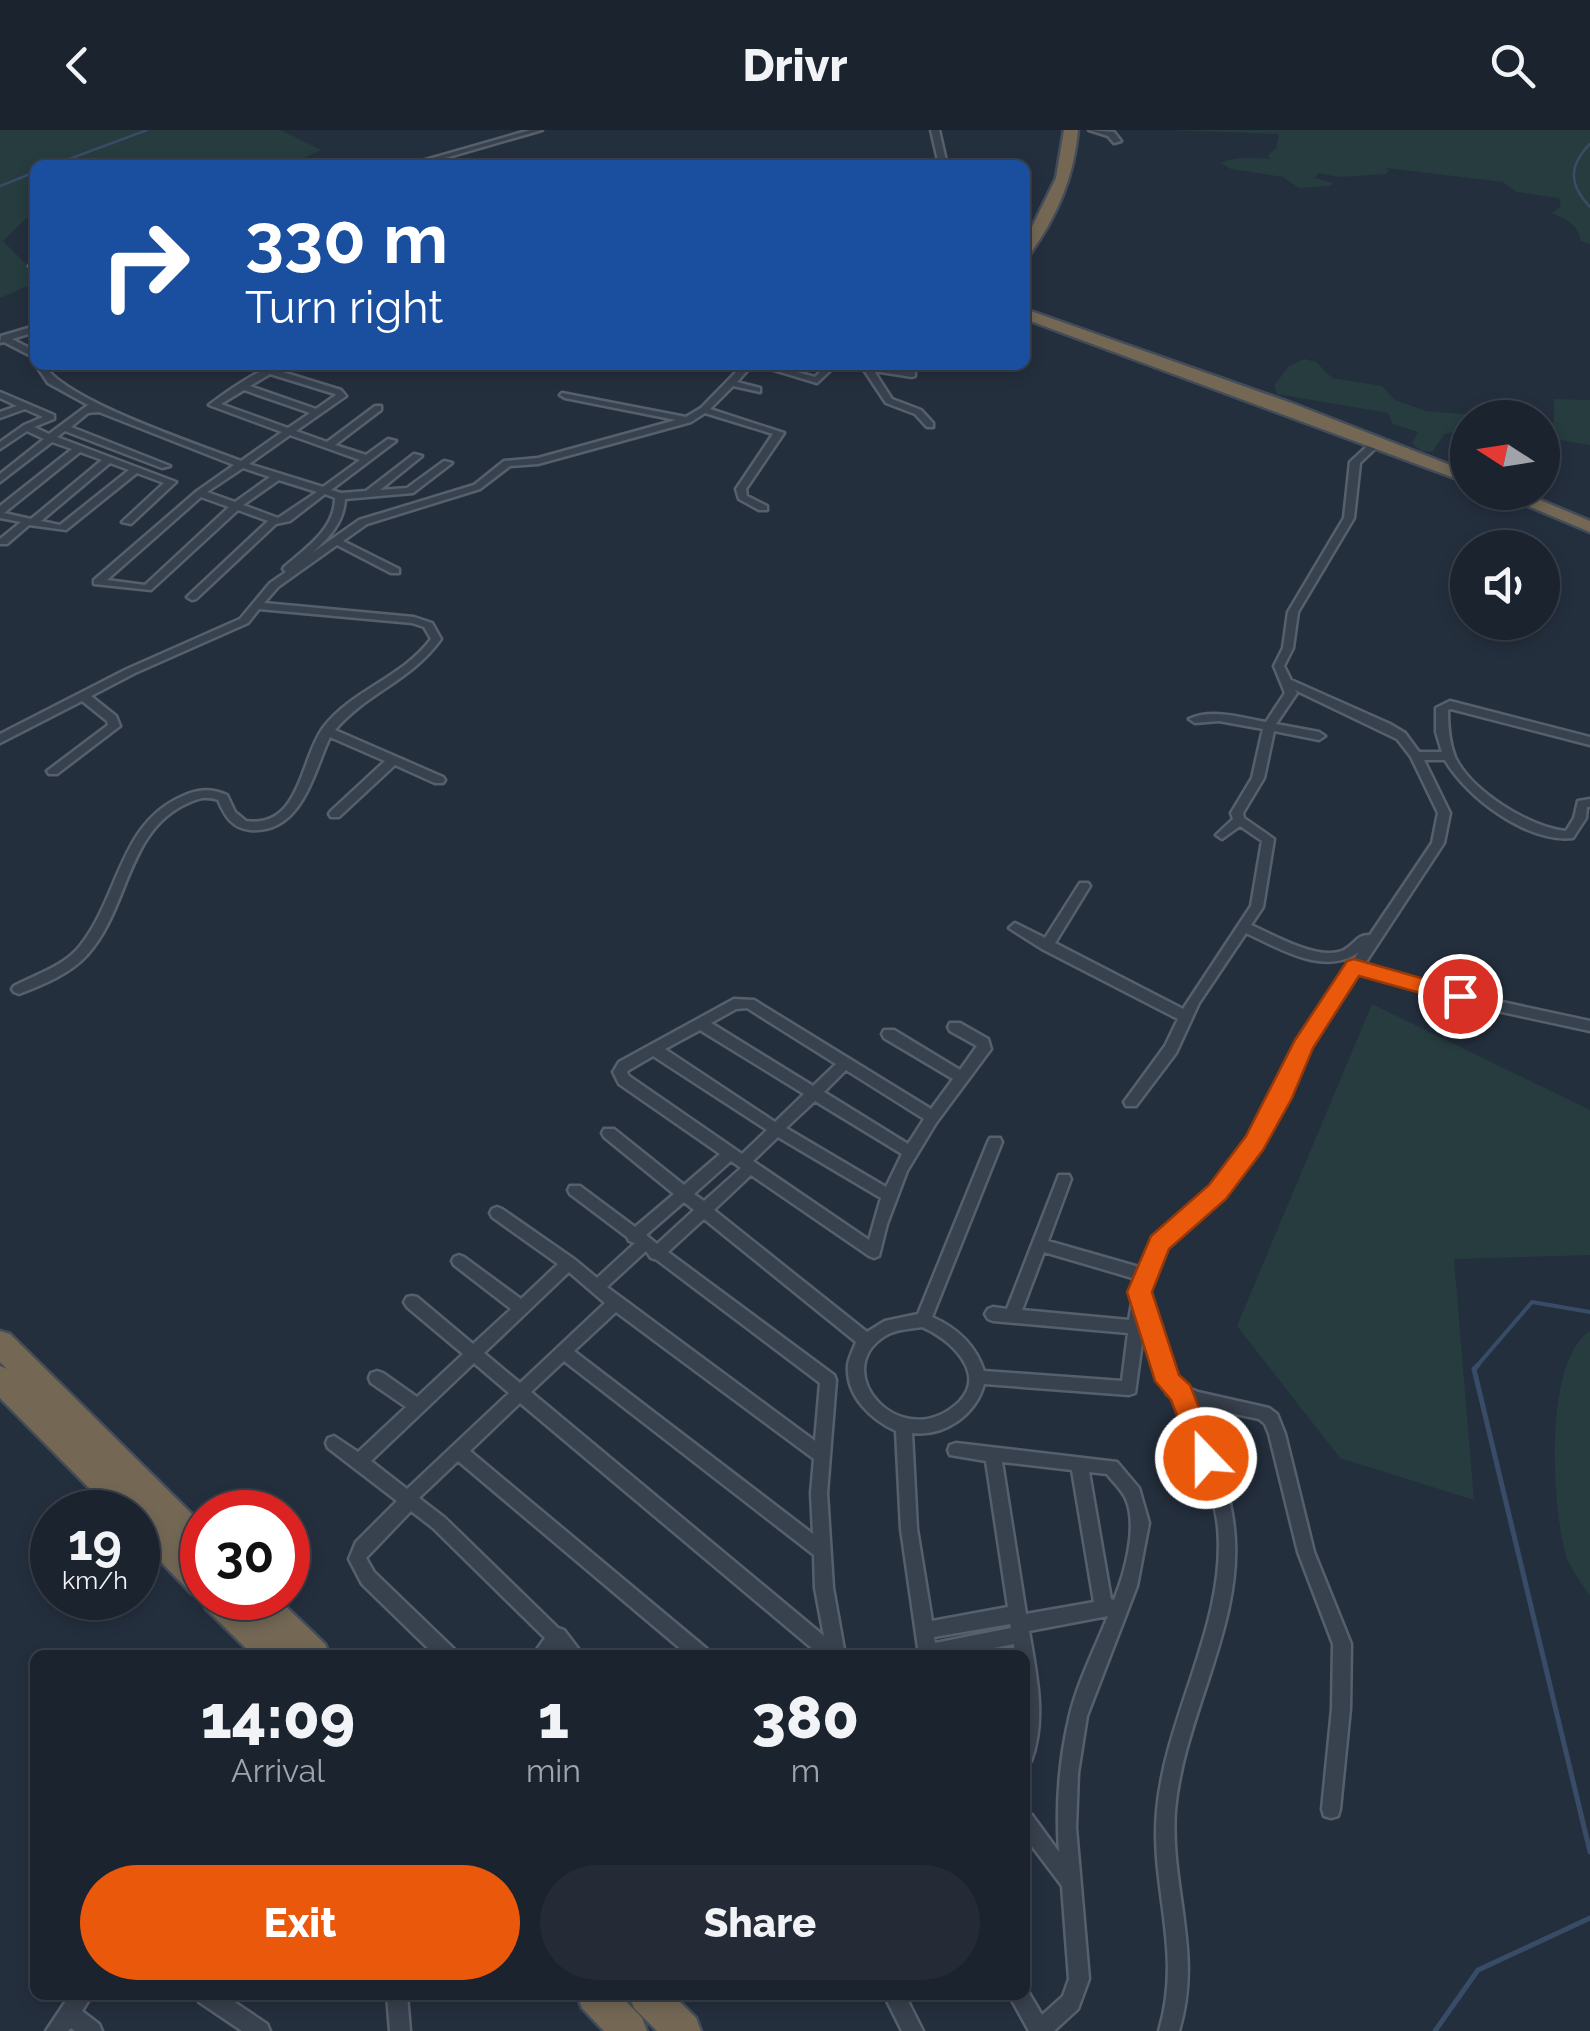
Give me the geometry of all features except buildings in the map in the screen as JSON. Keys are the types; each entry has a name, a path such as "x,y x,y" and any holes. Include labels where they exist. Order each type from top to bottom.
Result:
{"highway":[{"path":"1030,244 1043,224 1064,170 1070,130"},
{"path":"1030,318 1450,471"},
{"path":"1548,510 1590,527"},
{"path":"0,1343 180,1522"},
{"path":"0,1380 110,1490"},
{"path":"160,1540 180,1561"},
{"path":"239,1620 269,1650"},
{"path":"278,1620 309,1650"},
{"path":"600,2000 629,2031"},
{"path":"652,2000 683,2031"}],"street":[{"path":"430,160 538,130"},
{"path":"936,130 942,160"},
{"path":"1094,130 1111,134 1117,141"},
{"path":"1030,223 1043,224"},
{"path":"2,339 30,330"},
{"path":"2,339 30,353"},
{"path":"43,370 52,384 92,406"},
{"path":"269,370 214,404 367,459"},
{"path":"278,370 341,394 200,493 98,582 147,588 236,506 279,475"},
{"path":"274,585 374,517 478,487 507,463 532,462 688,420 704,410 743,370"},
{"path":"780,370 817,380 827,370"},
{"path":"869,370 889,400 918,412 930,425"},
{"path":"889,370 912,374"},
{"path":"732,382 757,390"},
{"path":"41,384 243,465 340,496 410,491 447,463"},
{"path":"241,386 318,413"},
{"path":"0,396 165,466"},
{"path":"565,396 688,420"},
{"path":"0,479 92,406"},
{"path":"0,415 23,407"},
{"path":"327,446 378,408"},
{"path":"704,410 778,433 741,490 742,497 763,508"},
{"path":"0,435 50,416"},
{"path":"22,429 172,483 126,522"},
{"path":"0,446 22,429"},
{"path":"192,598 278,521 391,441"},
{"path":"1131,1102 1162,1062 1260,900 1261,870 1268,842 1265,835 1239,820 1237,814 1260,773 1270,725 1290,697 1280,666 1288,648 1292,615 1349,518 1354,466 1376,443"},
{"path":"0,513 79,448"},
{"path":"370,494 417,456"},
{"path":"2,542 108,460"},
{"path":"0,513 54,529 66,526 135,470"},
{"path":"200,493 278,521"},
{"path":"2,735 150,662 236,626 328,532 339,513 340,496"},
{"path":"336,541 395,571"},
{"path":"20,989 82,953 102,923 141,837 165,810 188,797 214,793 222,798 229,815 238,823 272,825 285,815 301,788 327,731 432,647 436,635 428,625 414,620 258,606"},
{"path":"976,1377 1129,1388 1142,1283 1159,1243 1217,1192 1254,1143 1303,1046 1438,843 1444,813 1416,756 1401,736 1288,683"},
{"path":"53,771 114,726 112,719 84,696"},
{"path":"1590,741 1450,705 1442,708 1442,732 1449,756 1470,786 1519,818 1564,836 1574,830 1582,804 1590,803"},
{"path":"1195,719 1214,716 1319,736"},
{"path":"327,731 439,780"},
{"path":"1416,756 1449,756"},
{"path":"336,814 393,760"},
{"path":"1434,790 1470,786"},
{"path":"1222,835 1239,820"},
{"path":"1047,946 1084,886"},
{"path":"1244,927 1335,958 1345,956 1378,928"},
{"path":"1015,928 1186,1017"},
{"path":"1354,966 1493,1005 1590,1026"},
{"path":"934,1118 749,1003 734,1004 624,1066 620,1077 874,1252 877,1226 888,1195 934,1118 984,1046 955,1026"},
{"path":"701,1024 912,1153"},
{"path":"889,1034 961,1077"},
{"path":"655,1050 774,1128 888,1195"},
{"path":"644,1245 706,1208 742,1161 846,1062"},
{"path":"610,1133 865,1340"},
{"path":"923,1320 995,1142"},
{"path":"597,1287 644,1245 687,1193 742,1161"},
{"path":"1012,1316 1064,1179"},
{"path":"576,1190 644,1245 823,1375 830,1386 820,1454 824,1588 833,1650"},
{"path":"498,1213 820,1454"},
{"path":"1039,1244 1142,1283"},
{"path":"459,1261 520,1306"},
{"path":"360,1461 568,1264"},
{"path":"1142,1283 1168,1381 1181,1393 1221,1500 1227,1547 1213,1621 1172,1754 1164,1840 1178,1976 1170,2031"},
{"path":"412,1302 828,1650"},
{"path":"443,1650 368,1578 357,1559 362,1548 404,1508 406,1500 615,1303"},
{"path":"993,1314 1137,1327"},
{"path":"923,1320 944,1327 961,1340 972,1357 976,1377 972,1395 962,1410 946,1422 904,1426 881,1417 855,1381 855,1360 865,1340 880,1328 900,1321 923,1320"},
{"path":"563,1352 823,1552"},
{"path":"378,1378 417,1406"},
{"path":"1181,1393 1263,1413 1272,1420 1306,1552 1342,1644 1342,1709 1331,1808"},
{"path":"904,1426 909,1530 927,1650"},
{"path":"334,1442 438,1523 570,1650"},
{"path":"956,1450 1111,1466 1134,1493 1141,1523 1137,1556 1113,1607 1078,1716 1069,1773 1071,1882 1079,1979 1071,2002 1040,2030 1022,2000"},
{"path":"458,1451 695,1650"},
{"path":"993,1454 1023,1650"},
{"path":"1079,1463 1113,1607"},
{"path":"923,1631 1019,1624 1113,1607"},
{"path":"940,1650 1019,1624"},
{"path":"546,1650 558,1636"},
{"path":"1030,1700 1030,1726"},
{"path":"1030,1829 1071,1882"},
{"path":"78,2000 63,2022 92,2031"},
{"path":"214,2000 260,2031"},
{"path":"397,2000 400,2031"},
{"path":"897,2000 913,2031"}],"green space":[{"path":"0,130 281,130 321,150 300,160 30,160 30,215 3,241 30,268 30,285 0,298"},
{"path":"1170,130 1590,130 1590,244 1581,241 1571,224 1552,213 1561,206 1559,198 1517,192 1503,182 1386,168 1389,171 1385,174 1339,177 1319,173 1314,178 1333,183 1299,188 1283,177 1231,169 1221,163 1239,158 1270,159 1268,155 1276,148 1279,134"},
{"path":"1304,359 1316,362 1332,378 1382,386 1395,400 1426,411 1450,413 1450,433 1432,452 1421,451 1412,443 1418,432 1393,424 1388,413 1277,394 1274,386 1289,366"},
{"path":"1554,399 1590,400 1590,445 1560,440 1560,400"},
{"path":"1372,1004 1590,1110 1590,1255 1454,1259 1474,1500 1340,1458 1237,1326"},
{"path":"1590,1331 1590,1596 1566,1556 1557,1504 1555,1436 1564,1372 1575,1347"}],"waterway":[{"path":"66,160 147,130"},
{"path":"1590,144 1578,160 1574,176 1578,191 1590,207"},
{"path":"0,186 30,174"},
{"path":"1476,1367 1532,1302 1590,1312"},
{"path":"1476,1367 1590,1852"},
{"path":"1435,2031 1478,1970 1590,1918"}],"route":[{"path":"1206,1458 1181,1393 1168,1381 1140,1292 1146,1268 1159,1243 1217,1192 1254,1143 1270,1119 1303,1046 1354,966 1460,996"}]}
